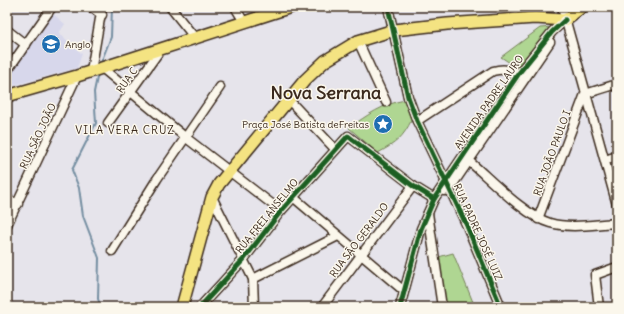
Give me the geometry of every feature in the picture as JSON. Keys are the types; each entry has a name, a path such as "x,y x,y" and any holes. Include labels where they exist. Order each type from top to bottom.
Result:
{"main road":[{"path":"7,96 77,76 291,7"},
{"path":"182,307 212,196 228,171 288,99 324,61 358,41 394,30 447,24 535,18 562,23 582,7"}],"street":[{"path":"7,71 52,7"},
{"path":"91,7 102,11 96,70 132,92 185,137 281,211"},
{"path":"170,7 195,38"},
{"path":"235,7 244,22"},
{"name":"RUA PADRE JOSÉ LUIZ","path":"388,7 408,97 417,121 467,226 498,306"},
{"path":"562,7 562,23 605,160 617,205"},
{"name":"AVENIDA PADRE LAURO","path":"400,307 421,229 436,196 445,181 523,75 552,32 562,23"},
{"path":"7,30 26,45"},
{"path":"358,41 386,102"},
{"name":"RUA C","path":"108,123 132,92 161,49"},
{"path":"417,121 493,71 501,68 523,75"},
{"name":"AVENIDA PADRE LAURO","path":"449,190 470,162 523,75"},
{"name":"RUA SÃO JOÃO","path":"7,225 77,76"},
{"path":"585,94 617,84"},
{"path":"112,251 185,137 220,87"},
{"name":"RUA JOÃO PAULO I","path":"538,218 585,94"},
{"path":"288,99 335,149"},
{"name":"RUA FREI ANSELMO","path":"200,307 244,259 281,211 348,136 413,186"},
{"path":"605,160 617,156"},
{"path":"470,162 538,218 562,226 617,223"},
{"path":"413,186 436,196 449,190"},
{"name":"RUA SÃO GERALDO","path":"322,307 360,254 413,186"},
{"path":"212,196 253,279 254,307"},
{"path":"293,197 404,291"},
{"path":"7,199 18,204"},
{"path":"428,212 442,307"},
{"path":"253,279 338,236"},
{"path":"599,307 595,275 617,267"}],"shaded area":[{"name":"Anglo","path":"52,13 65,24 59,33 82,54 77,68 7,87 7,76"}],"green space":[{"path":"553,27 519,69 501,57 540,28"},
{"name":"Praça José Batista deFreitas","path":"405,100 412,119 409,126 390,146 378,153 349,128 382,107"},
{"path":"453,253 475,307 445,307 435,258"}],"waterway":[{"path":"100,65 111,37 112,7"},
{"path":"98,73 94,92 96,123 72,170 79,188 83,216 99,258 98,299 101,307"}],"cycle path":[{"path":"388,7 408,97 417,121 467,226 501,307"},
{"path":"400,307 421,229 434,199 519,73 552,32 565,20"},
{"path":"200,307 244,259 281,211 348,136 413,186 434,199"}],"place":[{"name":"Anglo","path":"51,44"},
{"name":"Praça José Batista deFreitas","path":"383,124"}],"district":[{"name":"Nova Serrana","path":"326,92"},
{"name":"VILA VERA CRUZ","path":"125,130"}]}
